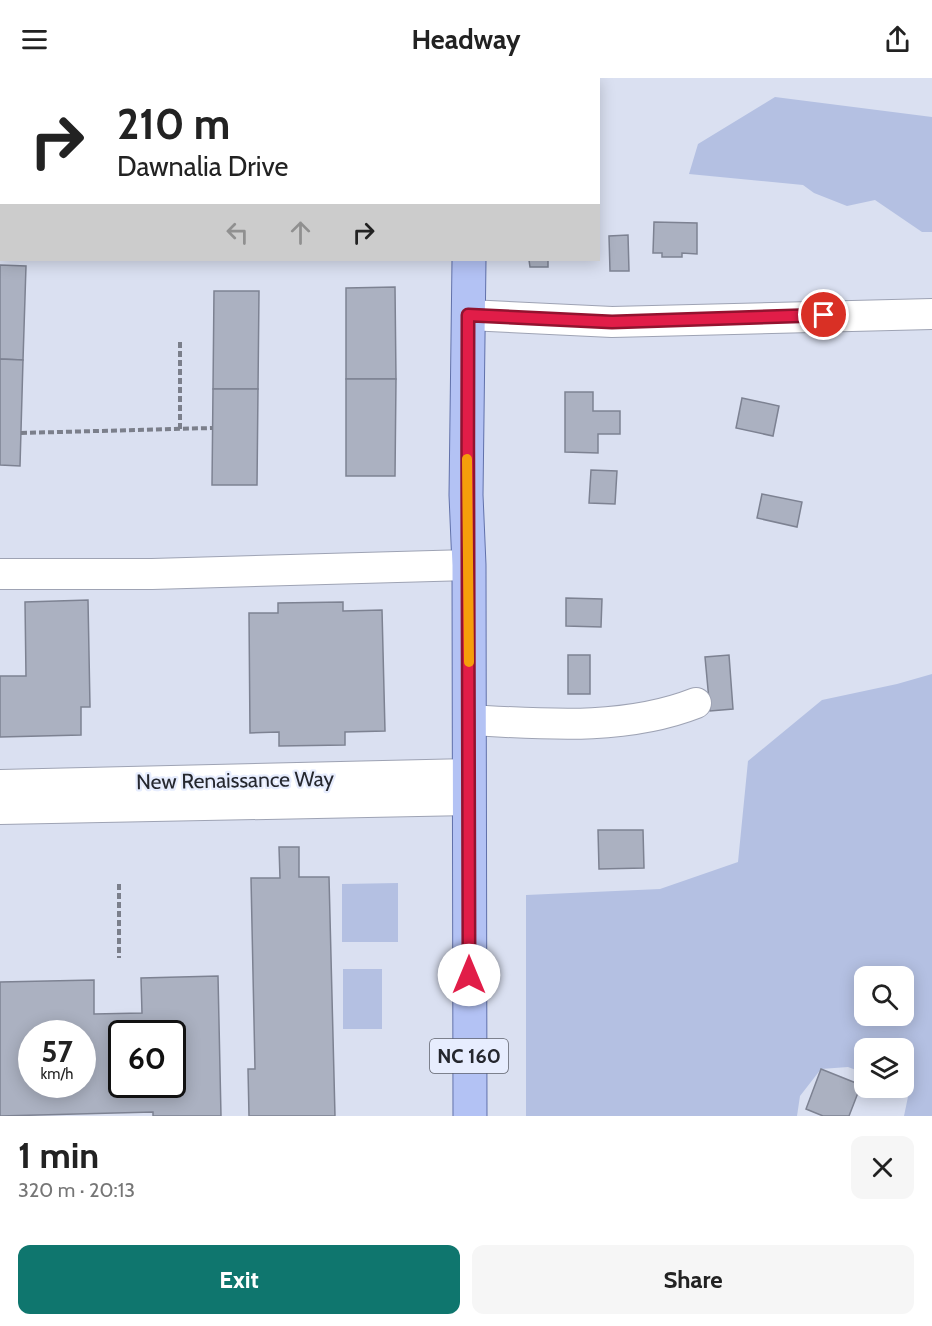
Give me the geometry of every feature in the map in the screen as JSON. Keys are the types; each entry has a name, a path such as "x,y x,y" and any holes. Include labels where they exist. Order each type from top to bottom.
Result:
{"main road":[{"name":"NC 160","path":"469,261 466,495 470,565 470,1116"}],"street":[{"path":"468,315 612,322 932,314"},
{"path":"0,574 152,574 470,565"},
{"path":"469,720 576,725 674,712 696,703"},
{"name":"New Renaissance Way","path":"0,785 469,787"},
{"name":"New Renaissance Way","path":"0,809 469,787"}],"path":[{"path":"180,340 180,429"},
{"path":"21,433 212,428"},
{"path":"119,884 119,958"}],"shaded area":[{"path":"775,97 932,117 932,232 922,232 875,200 847,206 814,193 803,185 689,174 698,144"},
{"path":"932,674 932,1116 904,1116 908,1098 914,1098 914,1038 854,1038 854,1069 848,1067 821,1069 800,1096 797,1116 526,1116 526,895 660,889 738,862 748,761 822,700"},
{"path":"398,883 398,942 342,942 342,884"},
{"path":"343,969 382,969 382,1029 343,1029"}],"building":[{"path":"654,222 697,223 697,254 682,253 682,257 662,257 662,253 653,253"},
{"path":"628,235 629,271 610,271 609,236"},
{"path":"529,261 548,261 548,267 530,267"},
{"path":"0,265 26,266 23,360 0,359"},
{"path":"395,287 396,379 346,379 346,288"},
{"path":"214,291 259,291 258,389 213,389"},
{"path":"0,359 23,360 20,466 0,465"},
{"path":"346,379 396,379 395,476 346,476"},
{"path":"213,389 258,389 257,485 212,485"},
{"path":"565,392 593,392 593,411 620,411 620,434 598,434 598,453 565,452"},
{"path":"742,398 779,406 773,436 736,428"},
{"path":"591,470 617,471 615,504 589,503"},
{"path":"762,494 802,502 797,527 757,518"},
{"path":"566,598 602,599 601,627 566,626"},
{"path":"88,600 90,707 81,707 81,735 0,737 0,676 26,676 25,602"},
{"path":"343,602 343,611 382,610 385,731 345,732 345,745 279,746 279,732 250,733 249,613 278,613 278,603"},
{"path":"568,655 590,655 590,694 568,694"},
{"path":"729,655 733,709 710,711 705,657"},
{"path":"598,830 643,830 644,868 599,869"},
{"path":"279,847 299,847 299,877 329,877 335,1116 249,1116 248,1069 255,1069 251,878 280,878"},
{"path":"218,976 221,1116 153,1116 153,1112 0,1116 0,982 94,980 94,1014 142,1013 141,978"},
{"path":"821,1069 854,1082 854,1098 856,1098 849,1116 823,1116 806,1109"}],"slow traffic":[{"path":"467,459 466,495 470,565 469,662"}],"route":[{"path":"469,975 470,565 466,495 468,315 612,322 824,315"}]}
